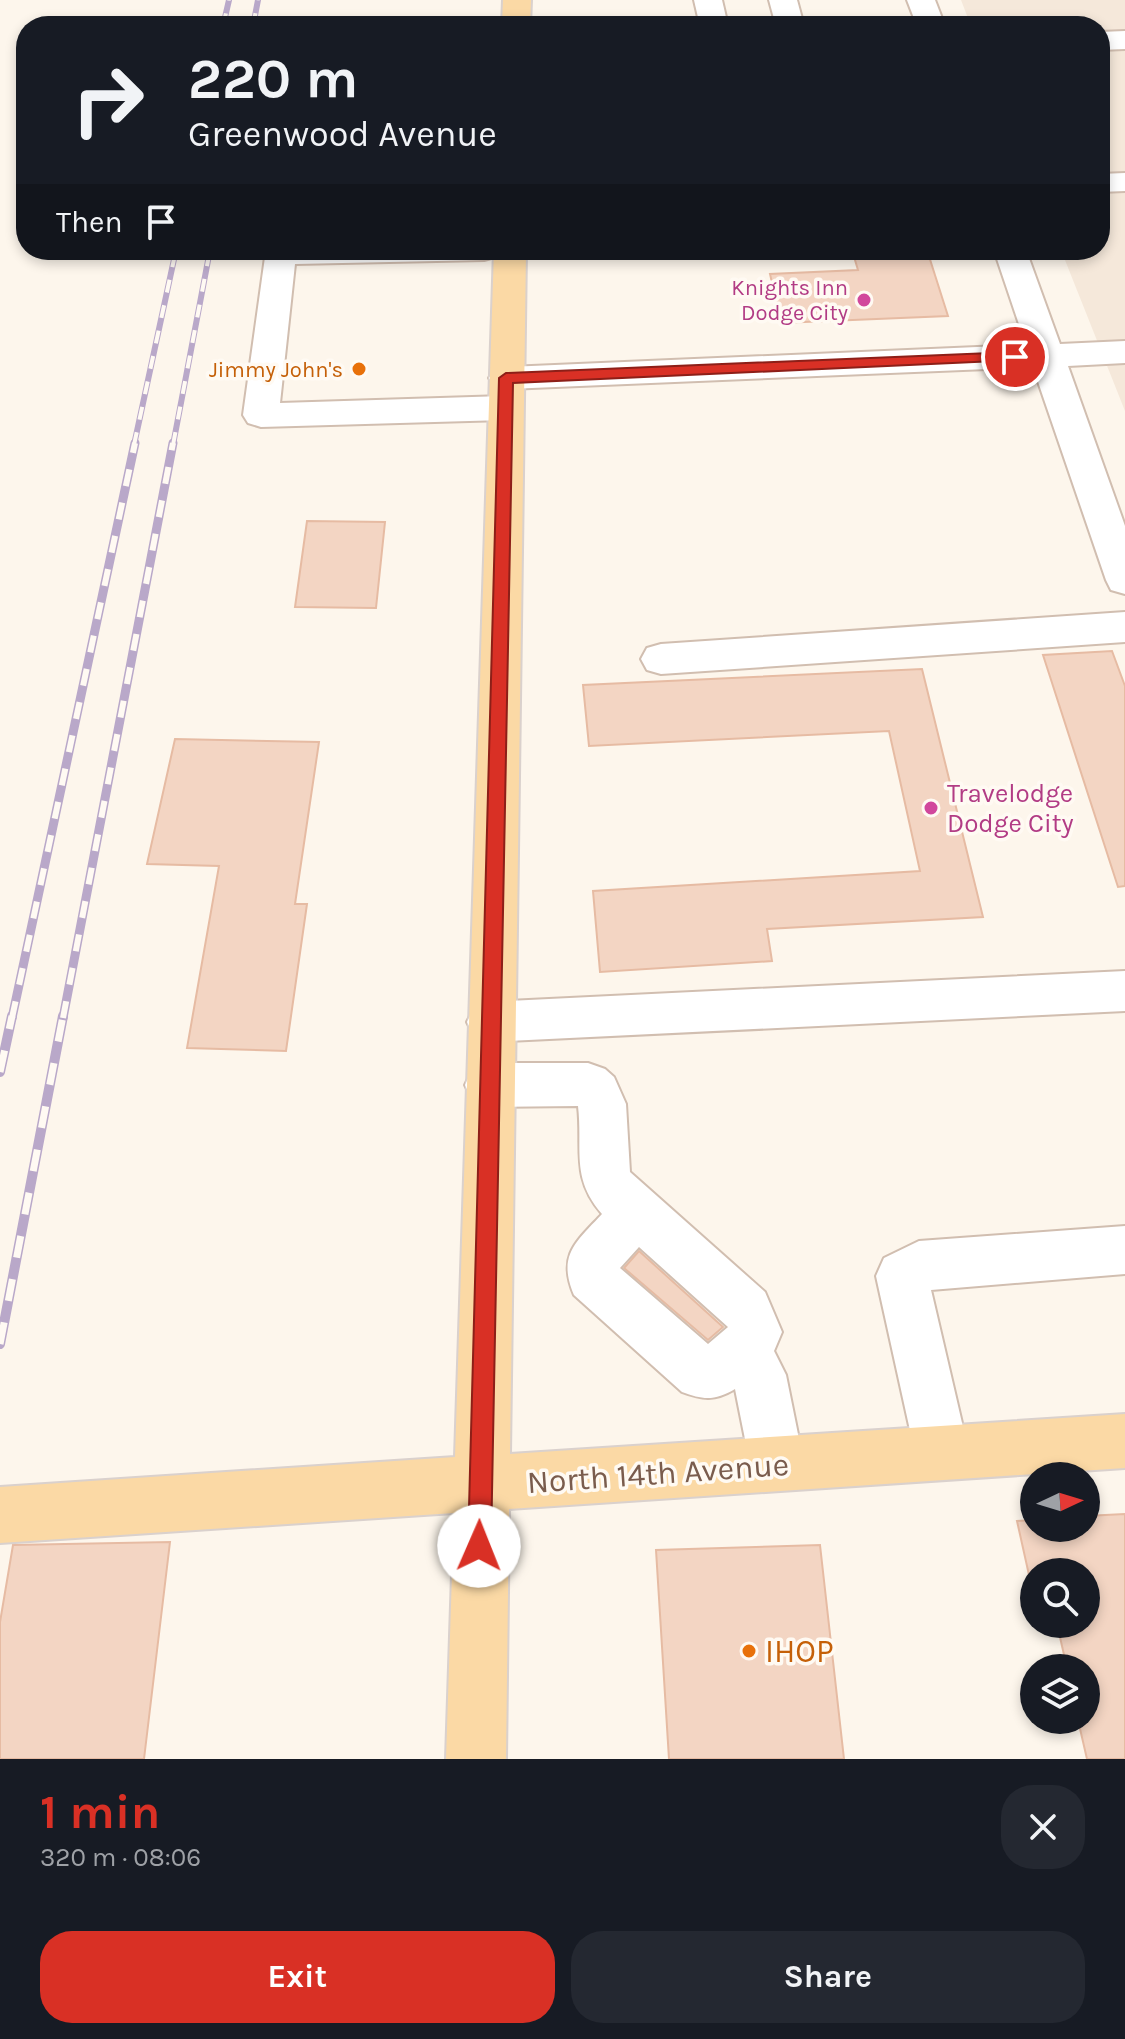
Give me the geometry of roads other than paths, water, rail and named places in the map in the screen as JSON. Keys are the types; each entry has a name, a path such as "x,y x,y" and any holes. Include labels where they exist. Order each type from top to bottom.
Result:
{"main road":[{"path":"476,1759 490,1022 510,260"},
{"name":"North 14th Avenue","path":"0,1515 480,1486 1125,1441"}],"street":[{"path":"279,260 261,415 505,393 1125,352"},
{"path":"1013,260 1125,580"},
{"path":"661,659 1125,627"},
{"path":"490,1022 1125,991"},
{"path":"489,1085 588,1084 596,1090 602,1100 603,1162 608,1181 637,1213 747,1310 756,1332 743,1352 713,1373 701,1373 592,1277 592,1261 637,1213"},
{"path":"942,1453 902,1276 919,1266 1125,1250"},
{"path":"743,1352 759,1375 777,1464"}],"railway":[{"path":"225,16 229,0"},
{"path":"255,16 258,0"},
{"path":"134,445 174,260"},
{"path":"173,445 208,260"},
{"path":"12,1018 135,443"},
{"path":"63,1018 173,443"},
{"path":"0,1072 12,1016"},
{"path":"0,1344 63,1016"}],"place":[{"name":"Knights Inn Dodge City","path":"864,300"},
{"name":"Jimmy John's","path":"359,369"},
{"name":"Travelodge Dodge City","path":"931,808"},
{"name":"IHOP","path":"749,1651"}]}
